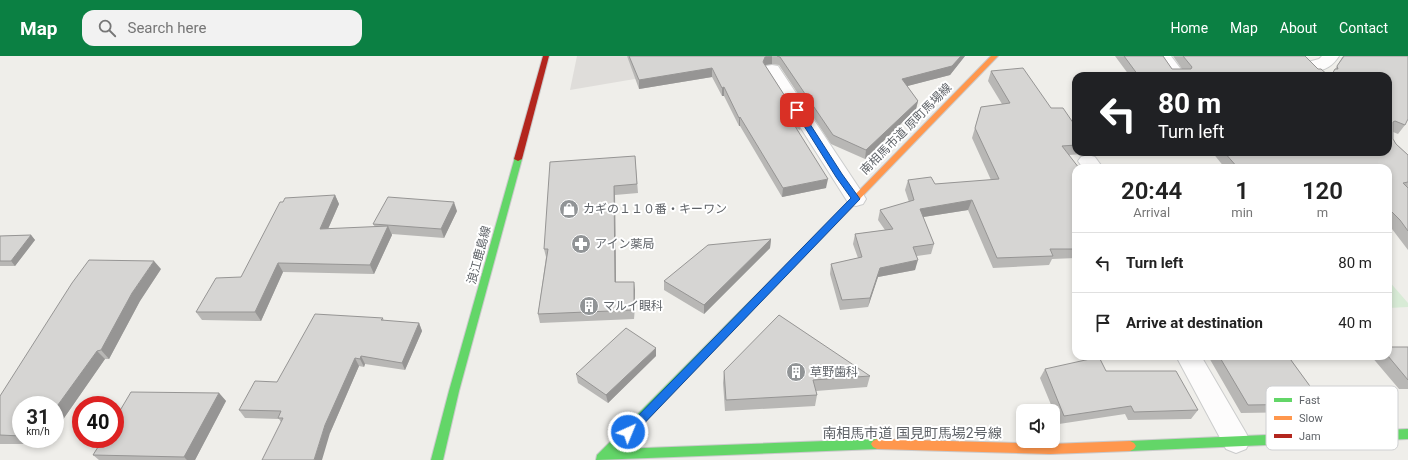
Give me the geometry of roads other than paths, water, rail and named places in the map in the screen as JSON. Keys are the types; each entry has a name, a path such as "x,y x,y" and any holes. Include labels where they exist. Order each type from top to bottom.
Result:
{"street":[{"name":"浪江鹿島線","path":"437,460 454,391 546,56"},
{"name":"南相馬市道 原町馬場線","path":"603,457 856,199 872,180 995,56"},
{"path":"1163,56 1175,72"},
{"path":"1314,66 1325,63 1331,56"},
{"path":"772,70 856,199"},
{"path":"1190,360 1236,441"},
{"name":"南相馬市道 国見町馬場2号線","path":"1398,434 1408,434"},
{"name":"南相馬市道 国見町馬場2号線","path":"603,457 741,448 876,444 1050,449 1266,440"}],"place":[{"name":"カギの１１０番・キーワン","path":"569,209"},
{"name":"アイン薬局","path":"581,244"},
{"name":"マルイ眼科","path":"589,306"},
{"name":"草野歯科","path":"796,372"}]}
